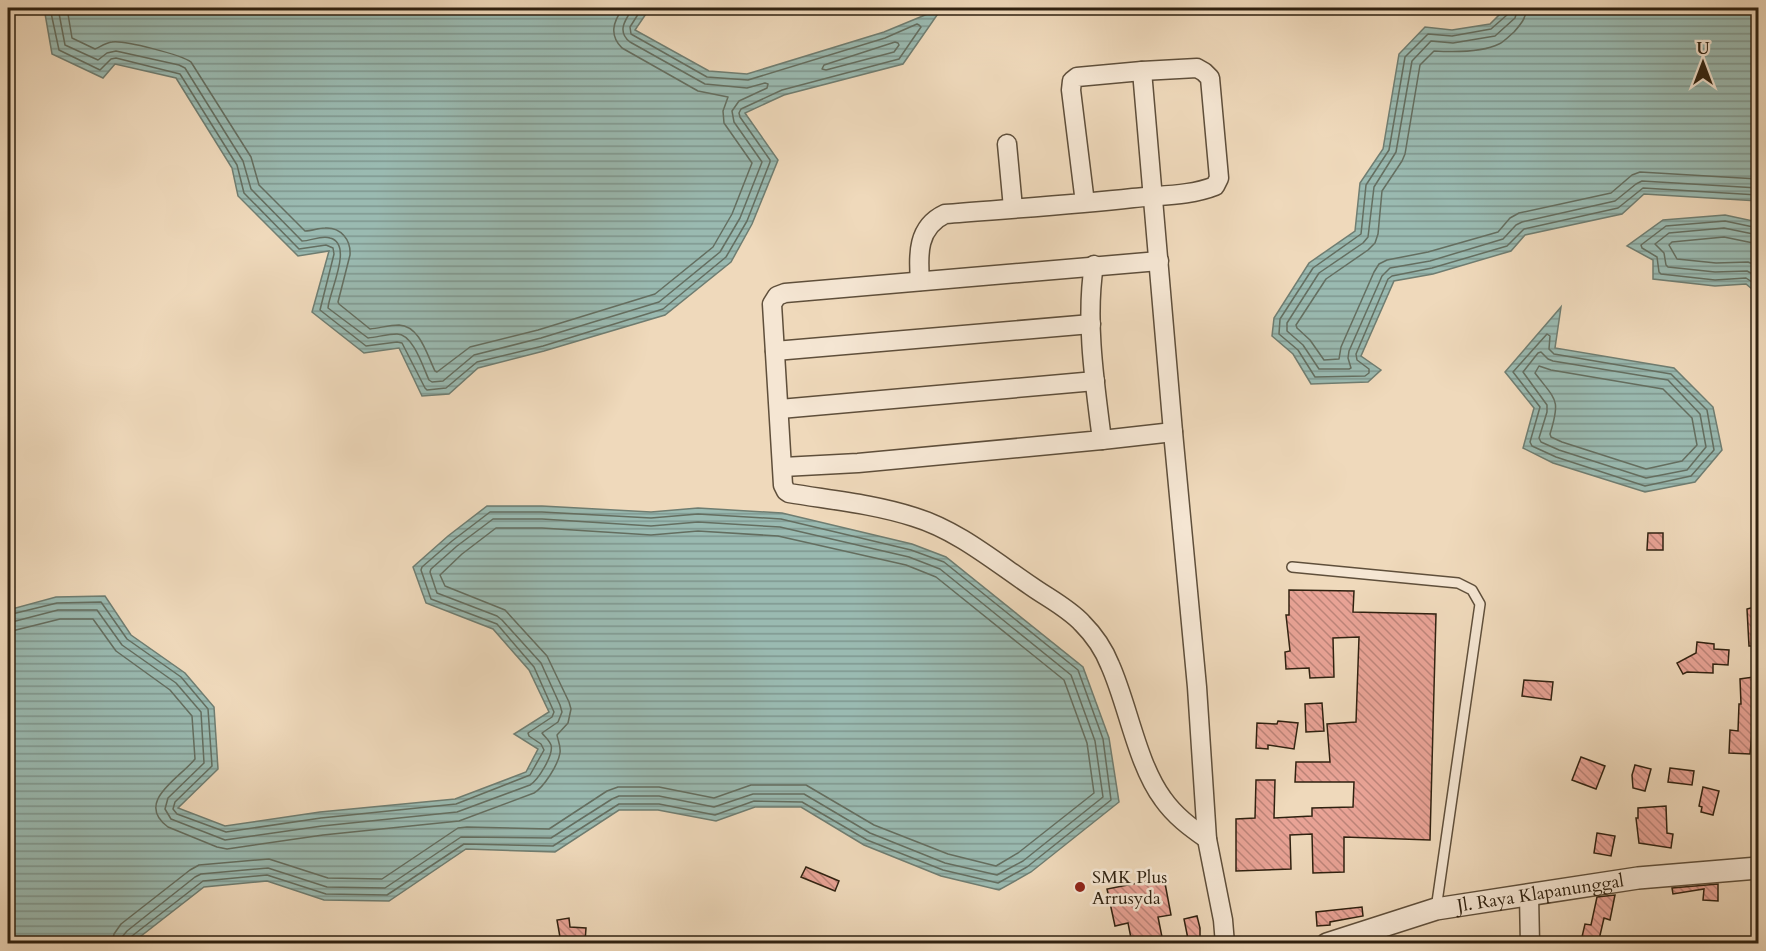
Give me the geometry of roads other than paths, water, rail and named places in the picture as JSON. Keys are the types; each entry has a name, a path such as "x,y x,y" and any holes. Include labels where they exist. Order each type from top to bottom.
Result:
{"street":[{"path":"920,281 918,258 921,243 933,219 945,214 1085,203 1208,189 1215,186 1219,178 1210,78 1204,72 1197,68 1142,71 1077,77 1071,81 1085,203"},
{"path":"1142,71 1197,687 1207,839 1223,920 1225,944"},
{"path":"1007,144 1014,208"},
{"path":"1159,261 786,293 777,296 772,304 783,485 789,493 916,517 954,534 1069,611 1083,624 1101,648 1110,665 1145,762 1162,798 1184,823 1207,839"},
{"path":"1094,265 1090,305 1102,440"},
{"path":"775,351 1091,324"},
{"path":"780,409 1095,381"},
{"path":"783,467 858,463 1173,432"},
{"name":"Jl. Raya Klapanunggal","path":"1327,944 1436,909 1638,878 1758,868"},
{"path":"1529,895 1530,944"}],"lane":[{"path":"1292,567 1458,583 1472,590 1480,604 1436,909"}],"water":[{"path":"44,8 650,8 635,30 709,71 747,74 884,32 942,8 903,64 784,95 745,113 778,160 752,224 731,262 665,315 478,368 449,394 422,396 399,348 364,353 312,312 329,251 298,256 238,196 232,168 176,78 115,64 103,78 52,54"},
{"path":"1506,8 1758,8 1758,201 1644,194 1622,214 1525,235 1511,251 1433,274 1394,281 1361,356 1381,370 1368,382 1311,384 1293,354 1272,336 1274,318 1309,263 1355,231 1360,183 1383,149 1399,54 1425,27 1452,30 1490,24"},
{"path":"1725,215 1758,222 1758,294 1746,284 1715,286 1653,279 1653,260 1627,246 1663,220"},
{"path":"1561,307 1555,348 1674,368 1713,407 1722,450 1695,482 1645,492 1553,463 1523,448 1534,408 1505,372"},
{"path":"487,506 542,506 651,512 698,508 782,513 912,544 946,557 1083,667 1109,738 1119,802 1031,872 999,890 941,876 864,845 801,807 755,807 716,821 658,810 619,810 555,852 466,849 389,901 324,900 267,881 204,887 132,943 8,943 8,610 56,597 105,596 131,635 185,673 214,707 218,769 178,808 225,826 320,812 455,799 526,772 538,749 514,734 549,712 529,670 493,629 426,603 413,567"}],"place":[{"name":"SMK Plus Arrusyda","path":"1080,887"}]}
